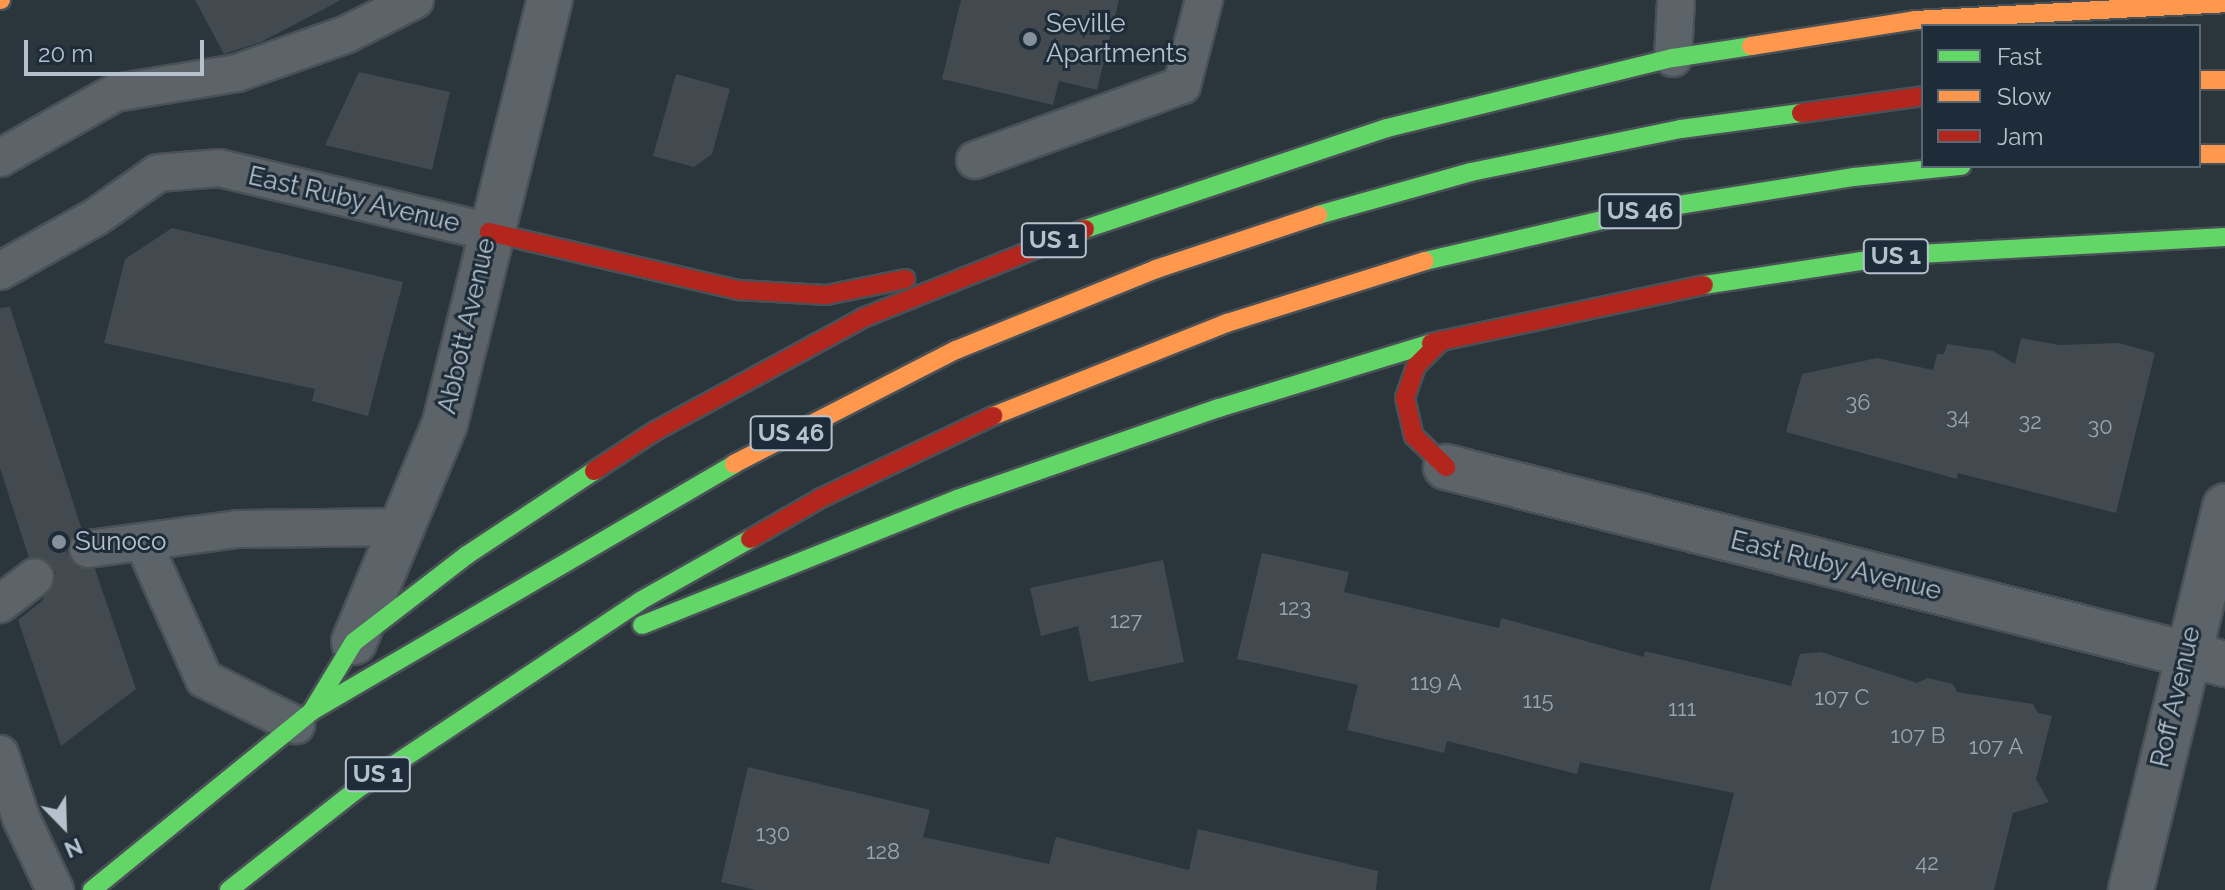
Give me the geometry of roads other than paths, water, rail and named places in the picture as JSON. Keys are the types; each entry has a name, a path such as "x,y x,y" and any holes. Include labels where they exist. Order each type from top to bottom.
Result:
{"highway":[{"name":"US 1","path":"92,890 304,718 354,642 569,485 731,386 865,317 1024,251 1193,189 1372,132 1673,58 1915,20 2225,3"},
{"path":"2201,80 2225,80"},
{"name":"US 46","path":"304,718 755,451 956,350 1098,291 1301,220 1471,172 1681,129 1921,96"},
{"path":"2201,154 2225,154"},
{"name":"US 46","path":"535,668 727,549 821,498 1026,401 1227,323 1433,259 1641,211 1854,177 1942,168"},
{"path":"489,232 692,282 783,295 867,288 1024,251"},
{"name":"US 1","path":"229,890 356,790 535,668 970,494 1219,408 1442,340 1675,289 1887,257 2090,241 2225,237"},
{"path":"1442,340 1416,366 1405,398 1414,436 1446,467"}],"street":[{"name":"Abbott Avenue","path":"354,642 406,527 445,423 489,232 550,0"},
{"name":"East Ruby Avenue","path":"1446,467 2205,659"},
{"name":"Roff Avenue","path":"2131,890 2205,659 2225,506"}],"lane":[{"path":"0,158 115,93 237,73 347,34 415,0"},
{"path":"975,160 1182,85 1204,0"},
{"path":"1673,58 1676,0"},
{"name":"East Ruby Avenue","path":"0,271 96,217 158,173 219,168 489,232"},
{"path":"88,549 238,529 406,527"},
{"path":"143,542 204,679 304,718"},
{"path":"0,604 35,577"},
{"path":"0,754 21,818 55,890"}],"place":[{"name":"Seville Apartments","path":"1030,39"},
{"name":"Sunoco","path":"59,542"}]}
